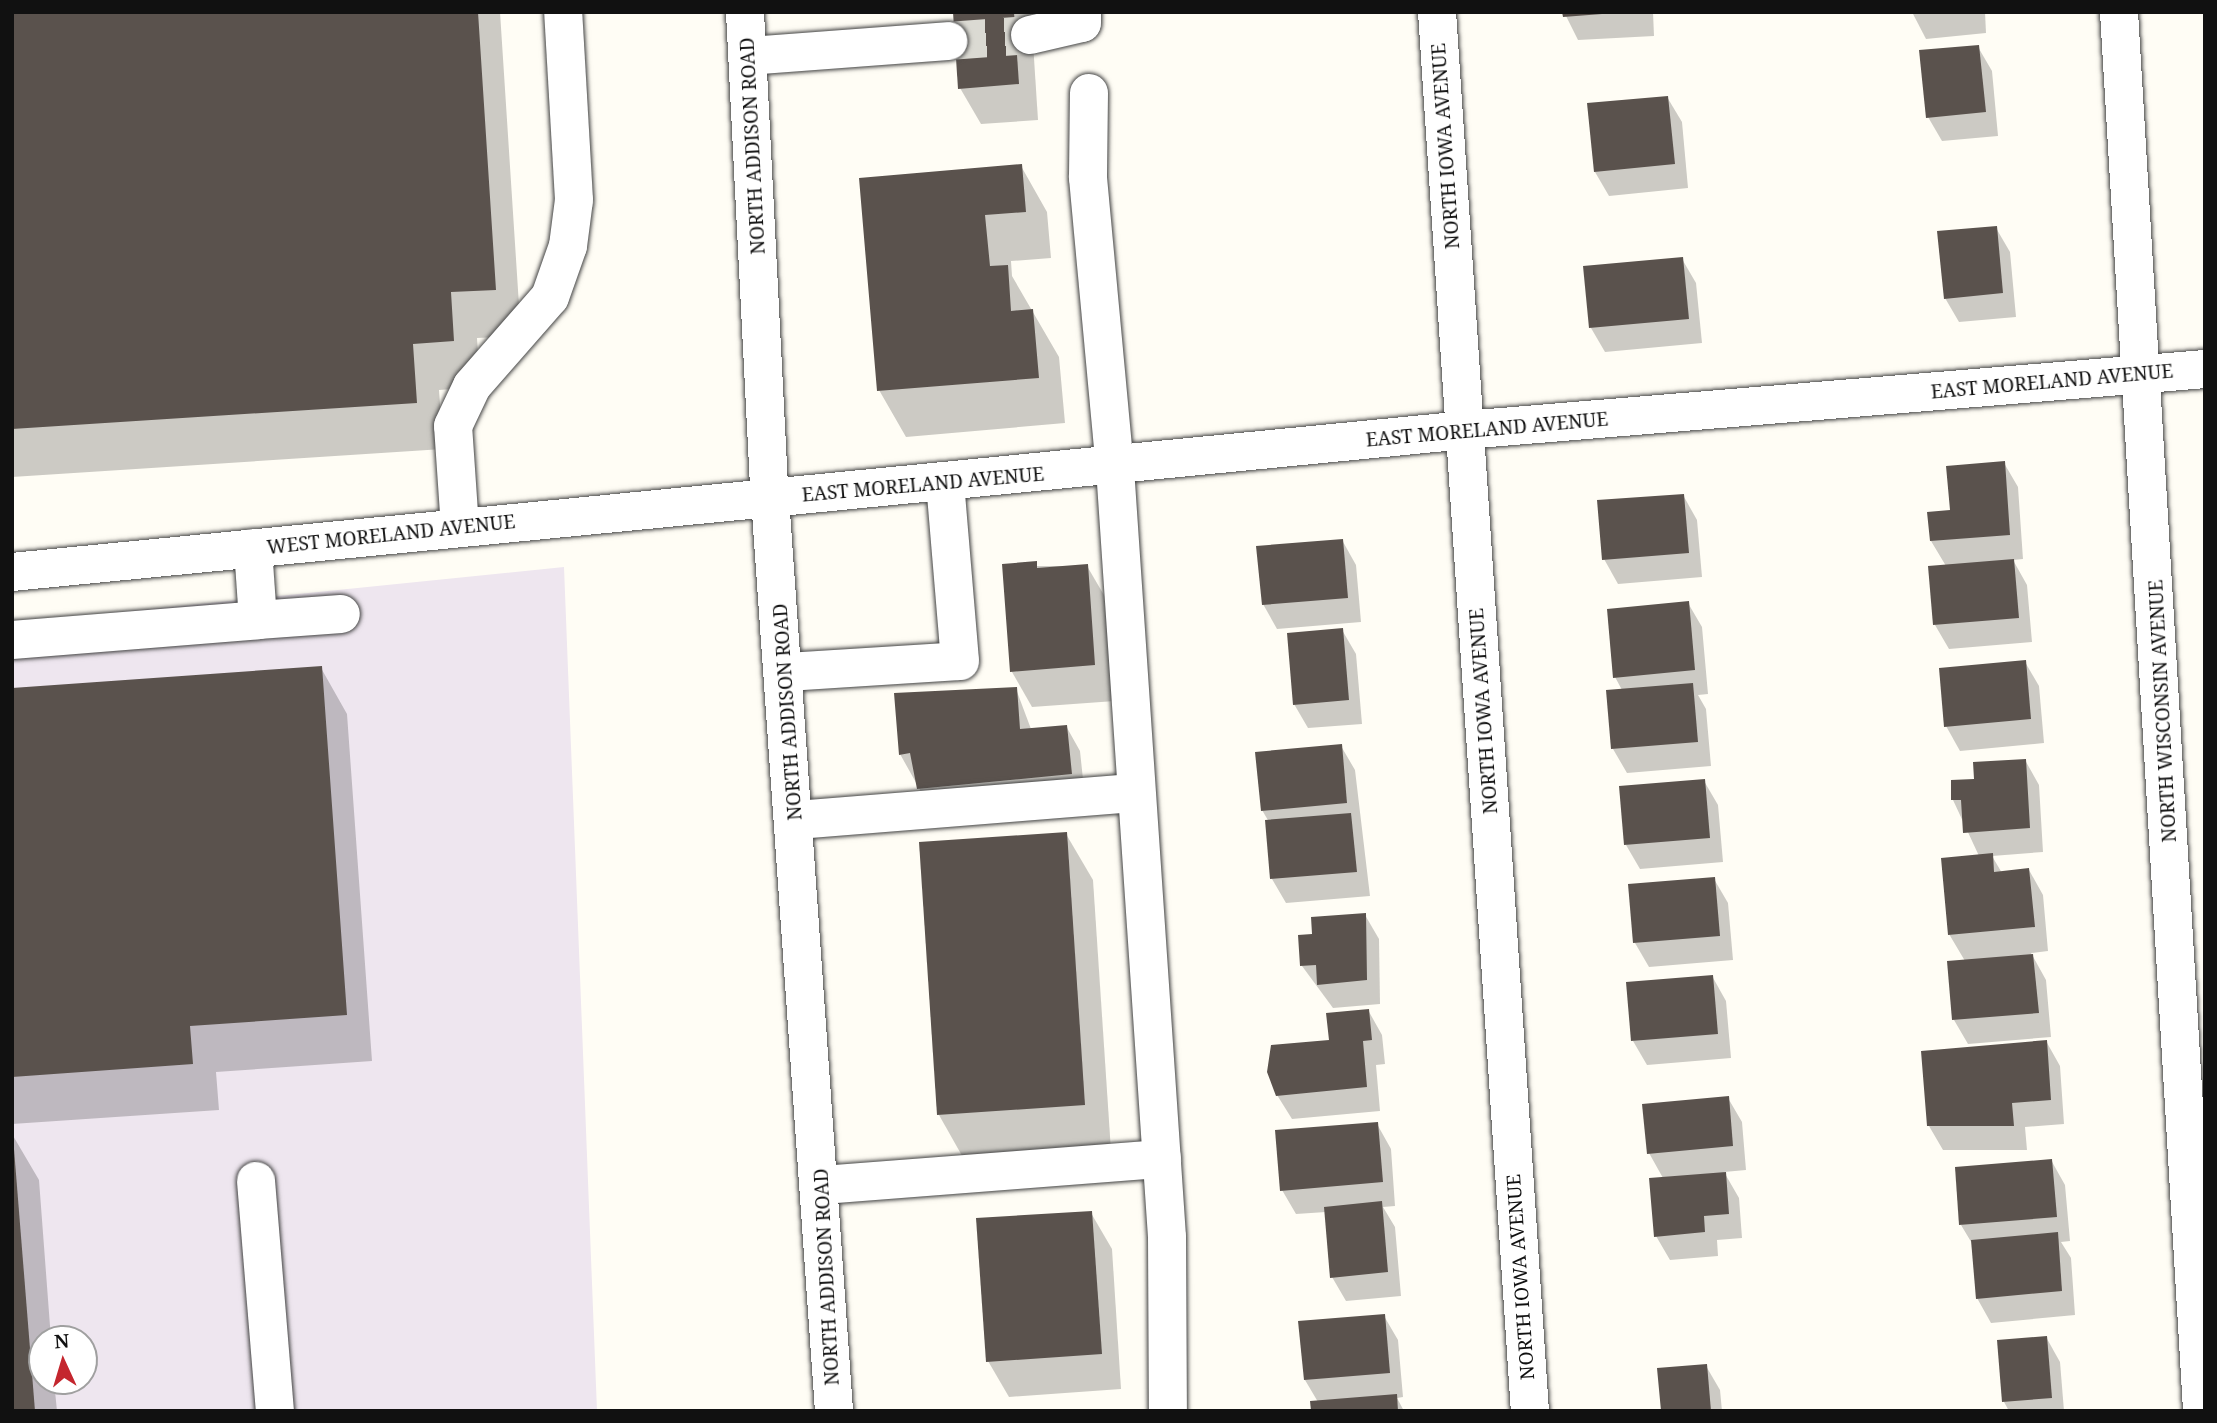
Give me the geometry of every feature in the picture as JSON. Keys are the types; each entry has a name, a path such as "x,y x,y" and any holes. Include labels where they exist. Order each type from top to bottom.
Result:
{"street":[{"path":"460,528 453,426 472,386 550,297 568,246 574,200 562,12"},
{"name":"NORTH ADDISON ROAD","path":"745,12 750,56 770,498 797,820 834,1411"},
{"name":"NORTH IOWA AVENUE","path":"1437,12 1530,1411"},
{"name":"NORTH WISCONSIN AVENUE","path":"2119,12 2144,374 2202,1411"},
{"path":"1030,35 1082,18"},
{"path":"750,56 948,41"},
{"path":"1089,93 1088,178 1115,468 1161,1159 1168,1411"},
{"name":"EAST MORELAND AVENUE","path":"770,498 1115,468 1465,430 2205,369"},
{"path":"786,672 960,661 946,483"},
{"name":"WEST MORELAND AVENUE","path":"12,572 770,498"},
{"path":"253,548 258,620"},
{"path":"12,640 341,614"},
{"path":"797,820 1136,793"},
{"path":"821,1185 1161,1159"},
{"path":"256,1181 275,1411"}],"shaded area":[{"path":"564,567 597,1411 12,1411 12,623"}],"building":[{"path":"12,12 478,12 496,290 451,292 454,341 413,344 417,403 12,429"},
{"path":"953,12 1014,12 1019,84 958,89"},
{"path":"1562,12 1602,12 1602,14 1563,17"},
{"path":"1979,45 1986,112 1926,118 1919,50"},
{"path":"1668,96 1675,164 1594,172 1587,103"},
{"path":"1022,164 1026,212 985,215 990,266 1008,265 1011,311 1033,309 1039,378 877,391 859,178"},
{"path":"1997,226 2003,293 1944,299 1937,231"},
{"path":"1683,257 1689,319 1589,328 1583,266"},
{"path":"2005,461 2010,535 1930,541 1927,512 1950,510 1946,466"},
{"path":"1684,494 1689,553 1602,560 1597,500"},
{"path":"1343,539 1348,598 1262,605 1256,546"},
{"path":"2014,559 2019,618 1933,625 1928,566"},
{"path":"1037,561 1037,568 1088,564 1095,665 1010,672 1002,564"},
{"path":"1689,601 1695,670 1613,678 1607,609"},
{"path":"1343,628 1349,700 1293,705 1287,633"},
{"path":"2026,660 2031,719 1944,727 1939,668"},
{"path":"322,666 347,1015 190,1026 193,1064 12,1077 12,688"},
{"path":"1693,683 1698,742 1611,749 1606,690"},
{"path":"1017,687 1020,729 1067,725 1072,774 917,789 910,753 899,755 894,693"},
{"path":"1342,744 1347,803 1261,811 1255,752"},
{"path":"2026,759 2030,828 1963,833 1961,800 1951,800 1951,780 1974,779 1973,762"},
{"path":"1705,779 1710,838 1624,845 1619,786"},
{"path":"1351,813 1357,872 1270,879 1265,820"},
{"path":"1067,832 1085,1105 937,1115 919,842"},
{"path":"1993,853 1994,872 2029,868 2035,927 1948,935 1941,858"},
{"path":"1715,877 1720,936 1633,943 1628,884"},
{"path":"1366,913 1367,980 1317,985 1316,965 1300,966 1298,935 1312,934 1311,917"},
{"path":"2033,954 2039,1013 1952,1020 1947,961"},
{"path":"1713,975 1718,1034 1631,1041 1626,982"},
{"path":"1369,1009 1372,1040 1363,1041 1367,1087 1276,1096 1267,1072 1271,1045 1329,1040 1326,1013"},
{"path":"2047,1040 2051,1100 2012,1103 2014,1126 1927,1126 1921,1051"},
{"path":"1729,1096 1733,1146 1647,1154 1642,1104"},
{"path":"1378,1122 1383,1182 1280,1191 1275,1130"},
{"path":"14,1149 28,1325 28,1395 34,1395 35,1411 12,1411"},
{"path":"2052,1159 2057,1217 1959,1225 1955,1167"},
{"path":"1726,1172 1729,1214 1704,1216 1705,1232 1654,1237 1649,1178"},
{"path":"1382,1201 1388,1272 1330,1278 1324,1207"},
{"path":"1092,1211 1102,1354 986,1362 976,1218"},
{"path":"2058,1232 2062,1291 1976,1299 1971,1240"},
{"path":"1385,1314 1390,1373 1304,1380 1298,1321"},
{"path":"2047,1336 2052,1398 2002,1402 1997,1340"},
{"path":"1707,1364 1711,1411 1661,1411 1657,1368"},
{"path":"1397,1394 1398,1411 1311,1411 1310,1401"}],"tunnel":[{"path":"948,41 1030,35"}]}
